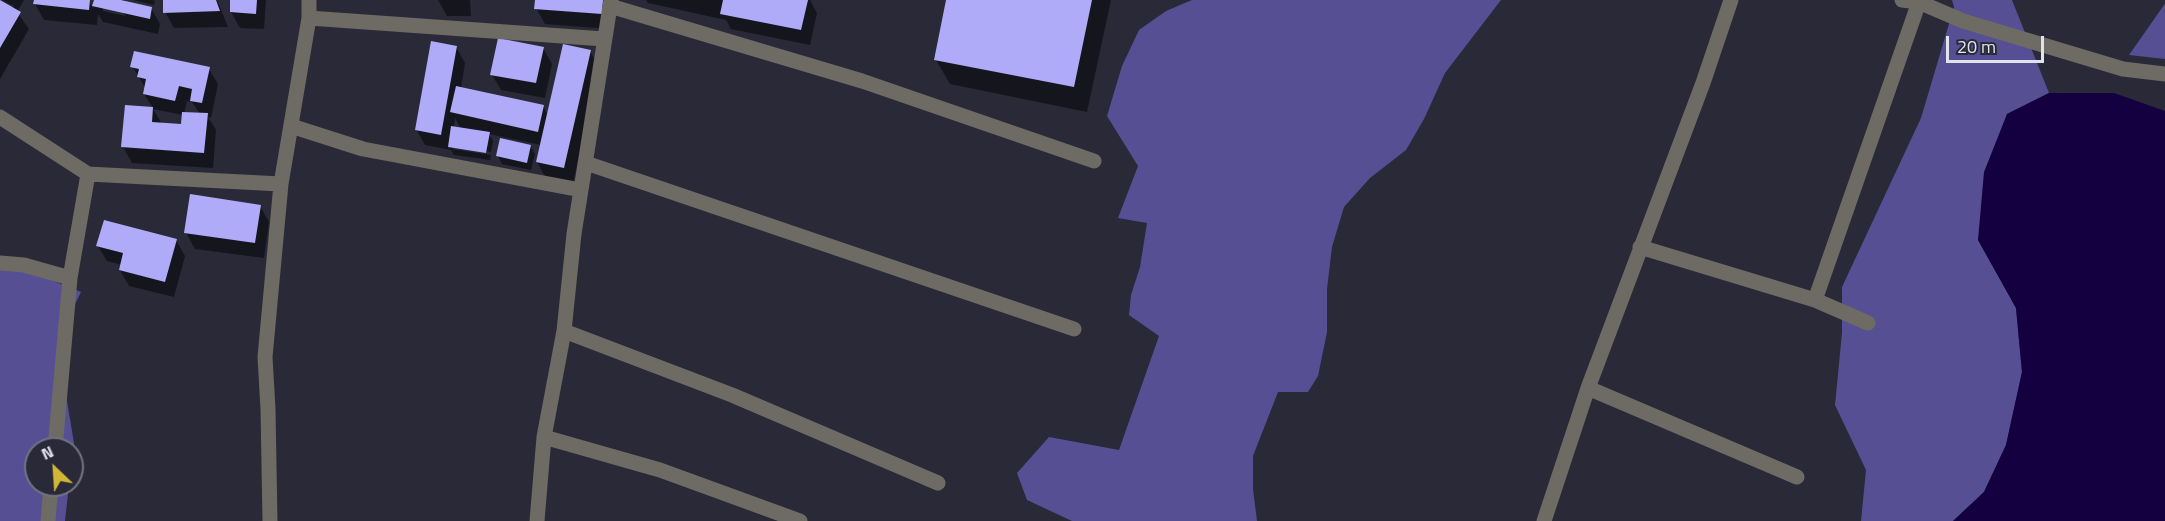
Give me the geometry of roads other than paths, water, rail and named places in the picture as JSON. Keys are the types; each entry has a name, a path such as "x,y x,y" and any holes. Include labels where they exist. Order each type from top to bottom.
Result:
{"street":[{"path":"270,521 265,357 281,184 309,18 309,0"},
{"path":"1544,521 1588,388 1703,83 1731,0"},
{"path":"1902,0 1919,2 1963,21 2123,69 2165,74"},
{"path":"1815,300 1919,2"},
{"path":"537,521 544,437 564,330 581,190 611,3 862,81 1094,161"},
{"path":"309,18 604,39"},
{"path":"0,117 88,174 281,184"},
{"path":"291,126 363,149 581,190"},
{"path":"586,163 1074,329"},
{"path":"56,437 70,278 88,174"},
{"path":"1640,247 1815,300 1868,323"},
{"path":"0,263 24,266 70,278"},
{"path":"564,330 732,395 938,483"},
{"path":"1588,388 1797,477"},
{"path":"544,437 660,470 800,521"},
{"path":"48,521 50,497"}]}
